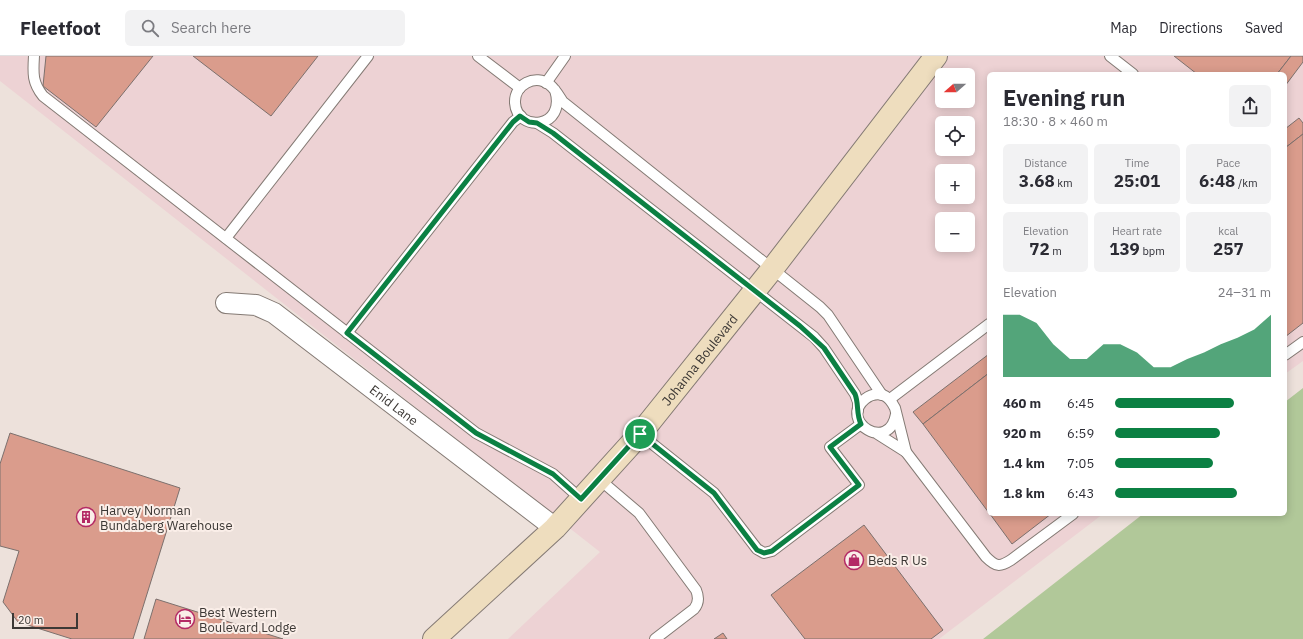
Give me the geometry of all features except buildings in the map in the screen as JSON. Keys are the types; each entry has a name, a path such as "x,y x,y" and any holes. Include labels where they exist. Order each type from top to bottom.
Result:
{"street":[{"name":"Johanna Boulevard","path":"434,639 555,528 640,434 755,291 936,56"},
{"name":"Enid Lane","path":"226,303 256,305 274,313 555,528"}],"lane":[{"path":"34,56 33,72 36,87 43,96 476,433 553,474 581,499"},
{"path":"226,238 368,56"},
{"path":"478,56 520,88"},
{"path":"546,83 565,56"},
{"path":"1110,56 1130,72"},
{"path":"554,90 557,98 557,105 555,112 550,118 544,122 537,123 529,122 520,116 515,100 520,88 531,81 537,80 546,83 554,90 564,102 812,300 828,315 886,397 896,408 896,414 906,452"},
{"path":"347,333 513,122 520,116"},
{"path":"537,123 553,133 800,326 824,348 855,394 858,402 858,418 861,424 865,429 876,433 906,452 992,563 998,565 1005,564 1070,516"},
{"path":"886,397 987,325"},
{"path":"1287,354 1303,342"},
{"path":"858,412 860,405 869,396 875,394 886,397"},
{"path":"876,433 883,432 892,425 896,414"},
{"path":"640,434 714,493 757,550 764,553 772,551 859,485 830,447 861,424"},
{"path":"599,479 639,513 698,595 697,605 694,609 655,639"}],"shaded area":[{"path":"0,56 1303,56 1303,361 1287,373 1287,72 987,72 987,516 1100,516 939,639 508,639 600,552 0,81"}],"green space":[{"path":"1303,388 1303,639 983,639 1140,516 1287,516 1287,400"}],"place":[{"name":"Harvey Norman Bundaberg Warehouse","path":"86,517"},
{"name":"Beds R Us","path":"854,560"},
{"name":"Best Western Boulevard Lodge","path":"185,619"}],"route":[{"path":"520,116 529,122 537,123 553,133 800,326 824,348 855,394 858,402 858,418 861,424 830,447 859,485 772,551 764,553 757,550 714,493 640,434 581,499 553,474 476,433 347,333 513,122 520,116"}]}
